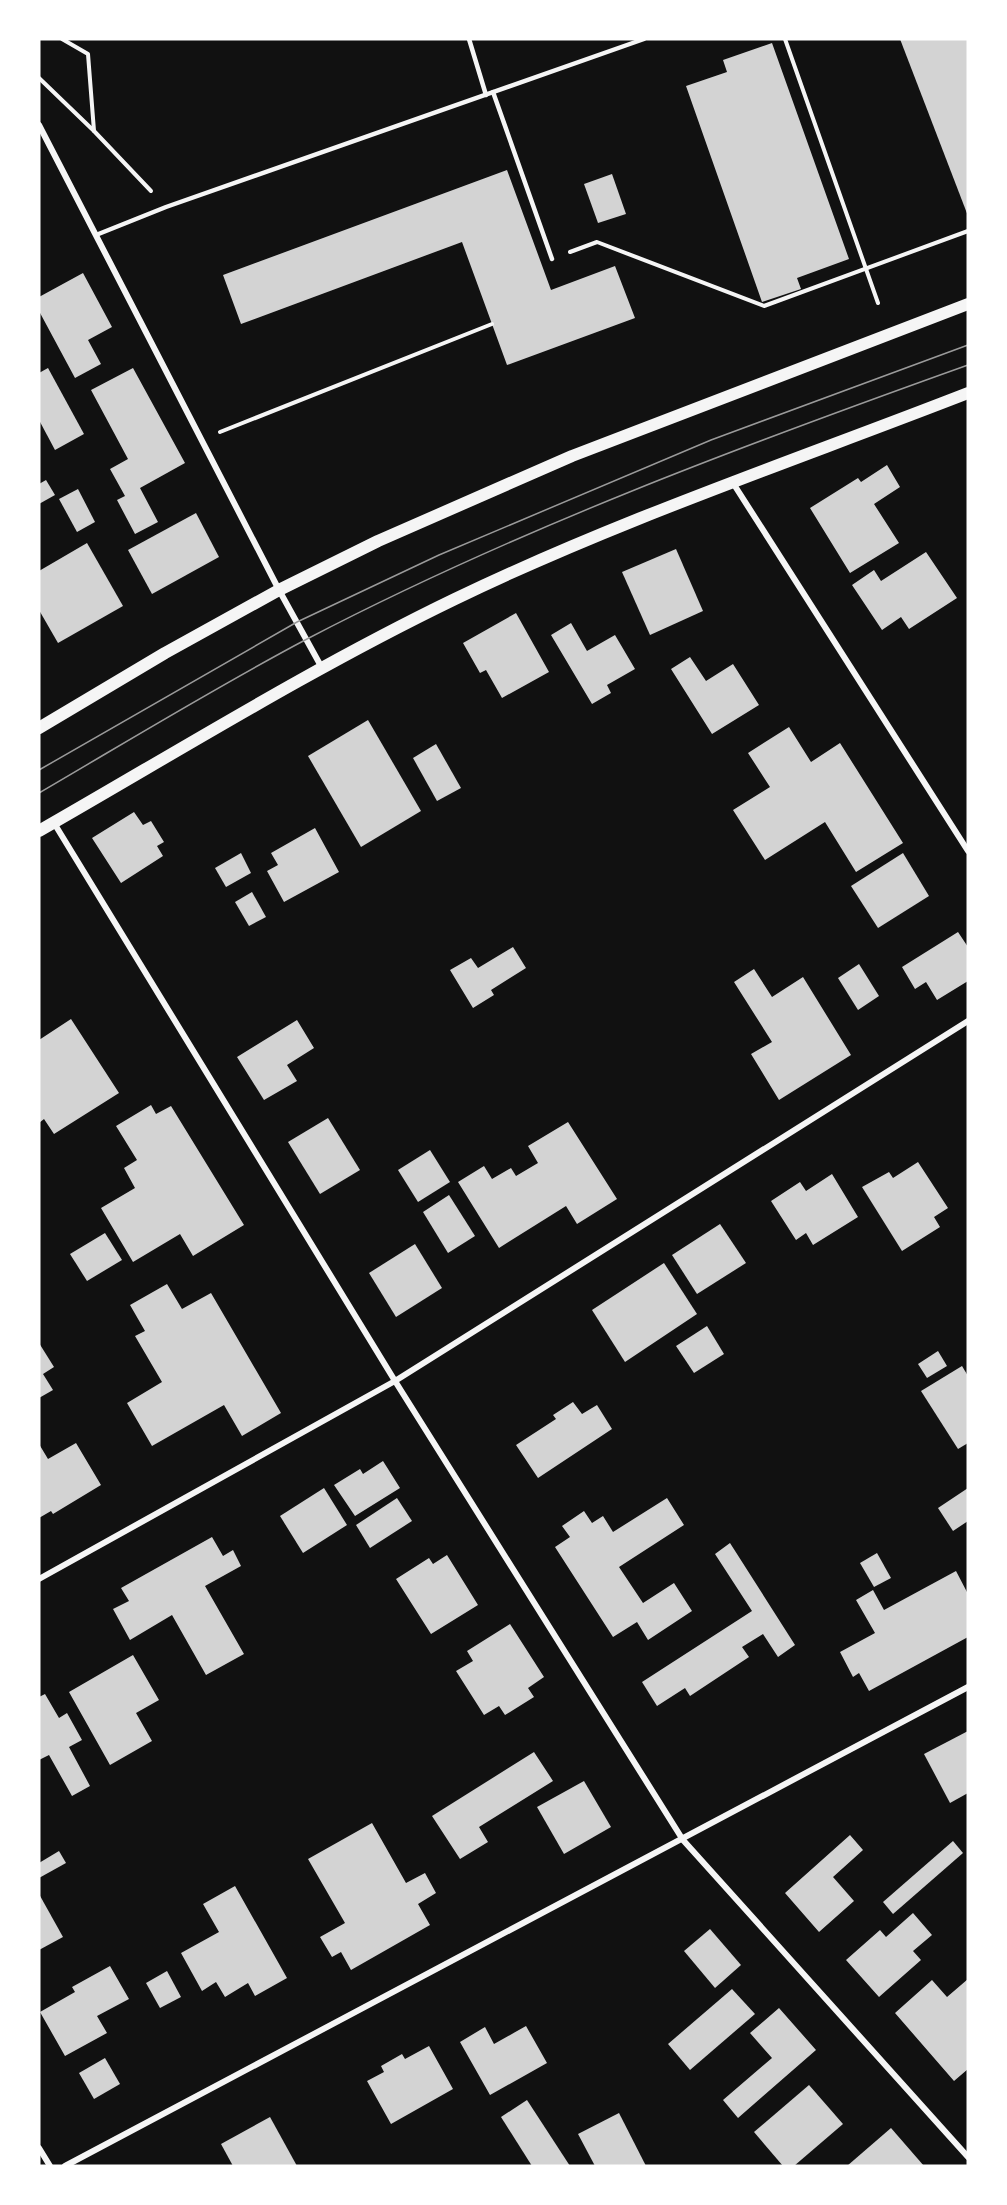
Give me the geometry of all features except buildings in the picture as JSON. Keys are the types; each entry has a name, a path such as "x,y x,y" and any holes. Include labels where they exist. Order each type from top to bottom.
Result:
{"main road":[{"path":"39,728 165,653 279,590 378,541 572,456 968,304"},
{"path":"39,831 322,668 455,599 591,537 968,393"}],"street":[{"path":"39,125 279,590 322,668"},
{"path":"733,483 968,850"},
{"path":"54,823 395,1380 683,1840 968,2157"},
{"path":"39,1579 395,1380 968,1021"},
{"path":"65,2166 968,1687"},
{"path":"39,2148 50,2166"}],"lane":[{"path":"469,39 486,95"},
{"path":"96,235 166,207 644,39"},
{"path":"493,92 552,259"}],"path":[{"path":"62,39 88,54 94,131"},
{"path":"785,39 878,303"},
{"path":"39,78 94,131 166,207"},
{"path":"552,259 597,242 764,306 968,231"},
{"path":"203,439 492,324"}],"tram line":[{"path":"39,770 297,622 439,555 711,440 968,345"},
{"path":"39,793 273,657 468,561 716,458 968,365"}]}
